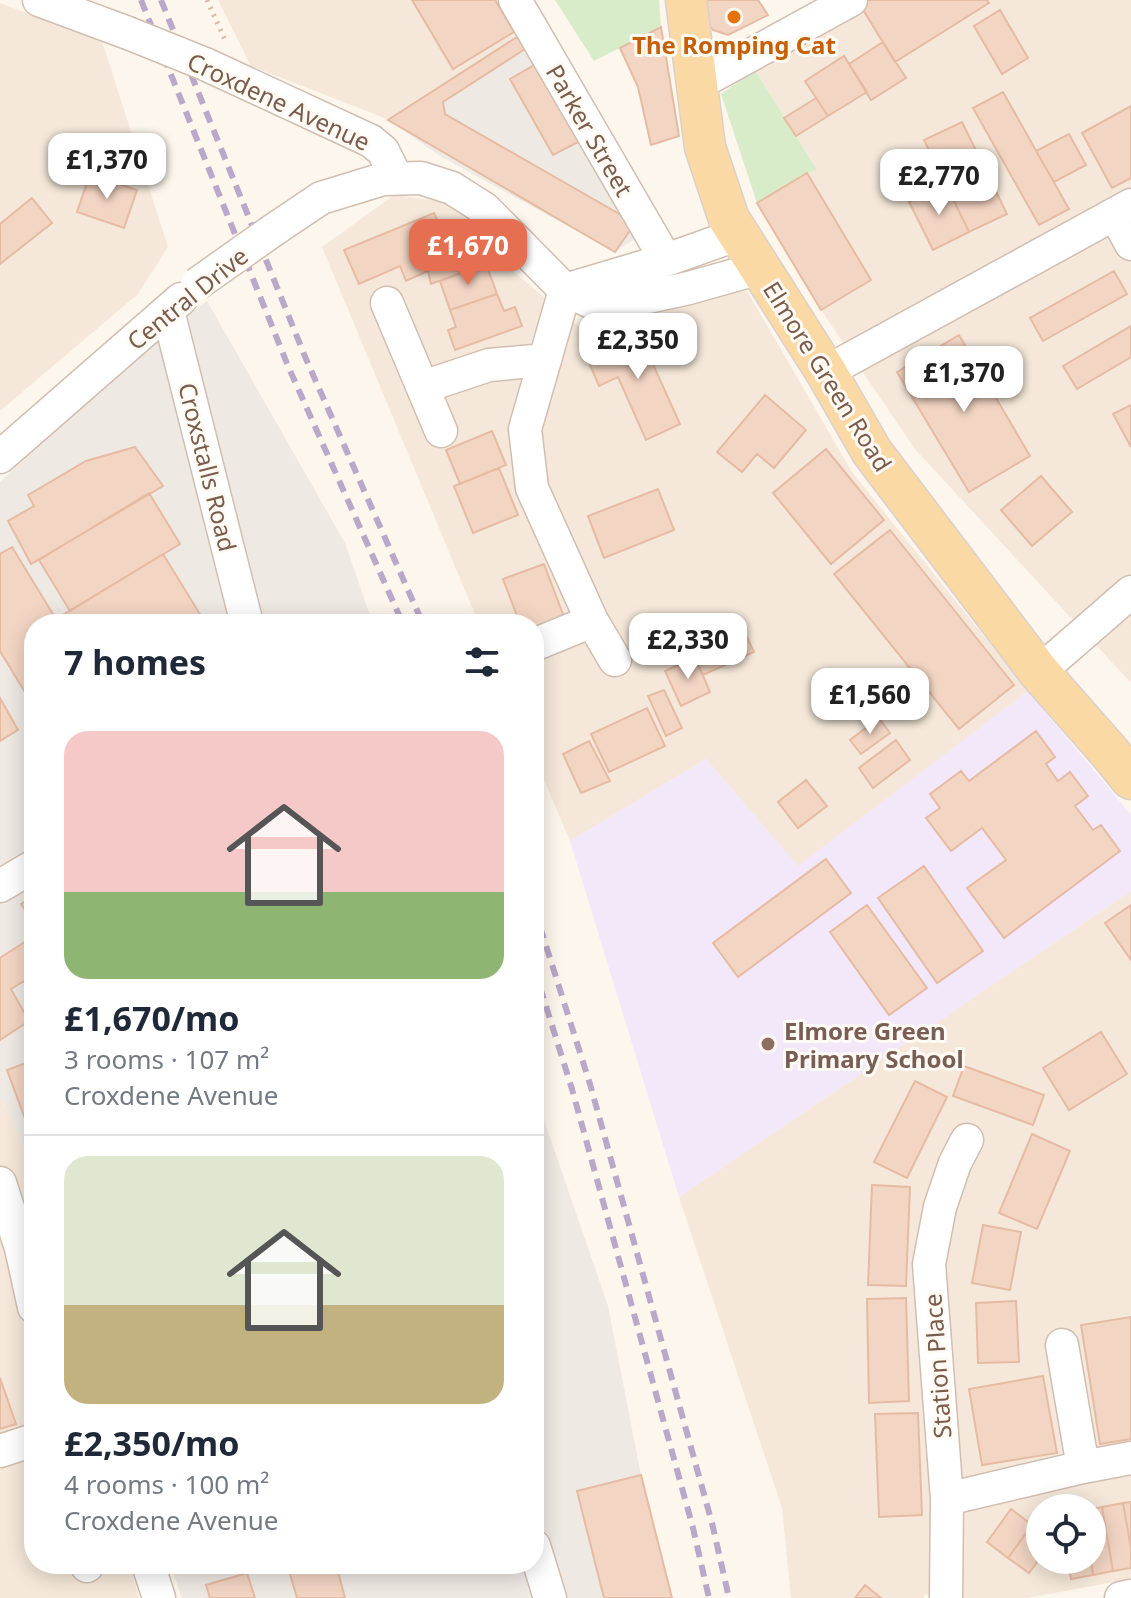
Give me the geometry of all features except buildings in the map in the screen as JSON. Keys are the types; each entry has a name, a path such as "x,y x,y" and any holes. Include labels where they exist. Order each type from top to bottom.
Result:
{"main road":[{"name":"Elmore Green Road","path":"686,0 705,147 729,219 826,372 872,452 1039,672 1131,779"}],"street":[{"name":"Croxdene Avenue","path":"39,0 205,64 371,141 383,151 396,177"},
{"name":"Parker Street","path":"515,0 666,260"},
{"path":"696,85 851,0"},
{"path":"396,177 421,178 452,188 485,209 565,290 602,307 689,288 760,268"},
{"name":"Central Drive","path":"0,457 197,284 321,198 396,177"},
{"path":"826,372 1123,209 1131,244"},
{"path":"565,290 739,234"},
{"path":"565,290 525,429 532,488 592,621 615,660"},
{"path":"387,303 441,431"},
{"name":"Croxstalls Road","path":"168,311 244,614"},
{"path":"423,387 489,365 545,360"},
{"path":"1039,672 1131,592"},
{"path":"544,641 592,621"},
{"path":"0,886 24,872"},
{"name":"Station Place","path":"946,1598 947,1499 929,1264 940,1207 955,1163 967,1140"},
{"path":"0,1183 24,1262"},
{"path":"1062,1345 1083,1467"},
{"path":"0,1451 24,1443"},
{"path":"947,1499 1131,1458"},
{"path":"151,1574 159,1598"},
{"path":"543,1574 550,1598"},
{"path":"1121,1598 1131,1596"}],"shaded area":[{"path":"218,0 503,0 520,35 387,119 251,66"},
{"path":"832,0 1131,0 1131,683 914,448 821,310 757,203 817,170 755,70"},
{"path":"0,3 102,41 168,247 138,294 0,411"},
{"path":"520,35 649,230 615,252 440,156 387,119"},
{"path":"394,195 461,204 515,273 587,333 712,292 747,291 852,472 1028,691 798,867 706,759 570,841 544,780 544,614 475,614 322,247"},
{"path":"207,301 345,543 370,614 24,614 24,1152 0,1095 0,482 126,364"},
{"name":"Elmore Green Primary School","path":"1028,691 1131,815 1131,891 679,1197 570,841 706,759 798,866"},
{"path":"1131,891 1131,1579 1027,1598 936,1598 925,1594 923,1598 791,1598 782,1508 679,1197"},
{"path":"0,1095 24,1152 24,1574 133,1574 139,1598 0,1598"},
{"path":"544,1120 608,1306 641,1475 672,1598 182,1598 174,1574 544,1574"}],"green space":[{"path":"555,0 659,0 661,27 594,61"},
{"path":"755,70 817,170 757,203 721,94"}],"railway":[{"path":"141,0 288,366 399,614"},
{"path":"161,0 306,359 419,614"},
{"path":"544,939 590,1084 712,1523 729,1598"},
{"path":"544,1000 572,1089 693,1528 709,1598"}],"place":[{"name":"The Romping Cat","path":"734,17"},
{"name":"Elmore Green Primary School","path":"768,1044"}]}
